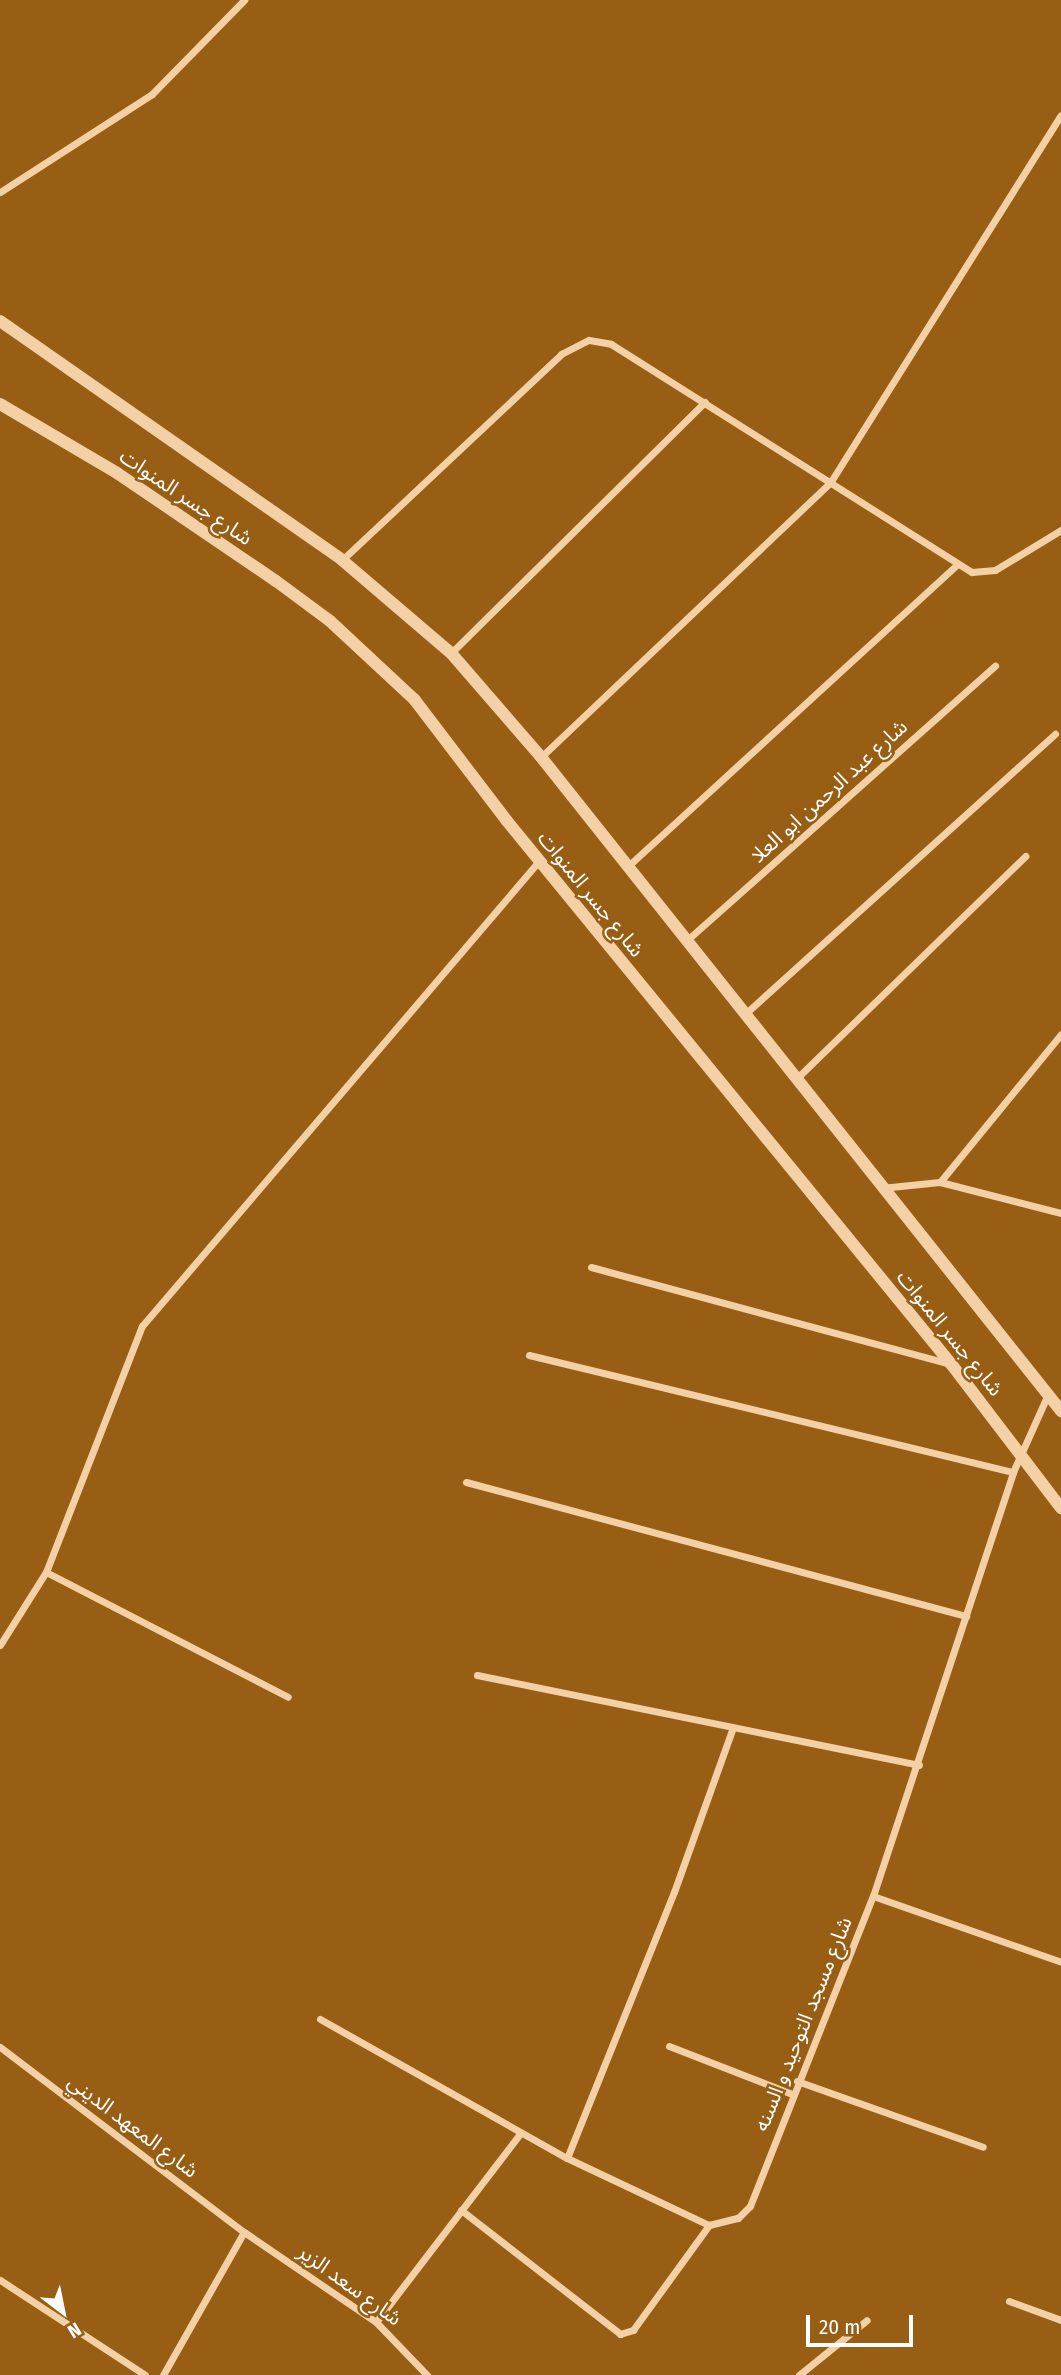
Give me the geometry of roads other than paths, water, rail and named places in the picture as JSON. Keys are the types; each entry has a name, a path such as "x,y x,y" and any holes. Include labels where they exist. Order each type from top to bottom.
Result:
{"street":[{"path":"0,192 152,94 244,0"},
{"path":"541,757 830,484 1061,115"},
{"name":"شارع جسر المنوات","path":"0,321 342,560 451,653 541,757 880,1189 1061,1411"},
{"path":"342,560 574,345 589,340 611,344 957,565 985,574 1061,530"},
{"path":"451,653 705,402"},
{"name":"شارع جسر المنوات","path":"0,404 117,473 330,621 414,699 539,861 952,1364 1021,1451 1061,1508"},
{"path":"627,867 957,565"},
{"name":"شارع عبد الرحمن ابو العلا","path":"686,941 995,666"},
{"path":"745,1014 1055,734"},
{"path":"796,1079 1025,856"},
{"path":"0,1645 46,1572 142,1326 539,861"},
{"path":"940,1182 1061,1034"},
{"path":"880,1189 940,1182 1061,1213"},
{"path":"591,1267 952,1364"},
{"path":"529,1354 1013,1472"},
{"name":"شارع مسجد التوحيد و السنه","path":"709,2225 724,2224 750,2206 797,2081 873,1896 919,1765 1013,1472 1048,1394"},
{"path":"467,1482 966,1616"},
{"path":"46,1572 288,1697"},
{"path":"477,1675 919,1765"},
{"path":"567,2158 674,1892 733,1727"},
{"path":"873,1896 1061,1962"},
{"path":"320,2019 519,2134 709,2225 633,2330 620,2334 461,2210"},
{"path":"670,2046 792,2094"},
{"name":"شارع المعهد الديني","path":"0,2048 244,2232"},
{"path":"797,2081 983,2147"},
{"path":"376,2322 519,2134"},
{"path":"163,2375 244,2232"},
{"name":"شارع سعد الزير","path":"244,2232 376,2322 427,2375"},
{"path":"0,2280 145,2375"},
{"path":"1009,2301 1061,2320"},
{"path":"799,2375 867,2320"}]}
